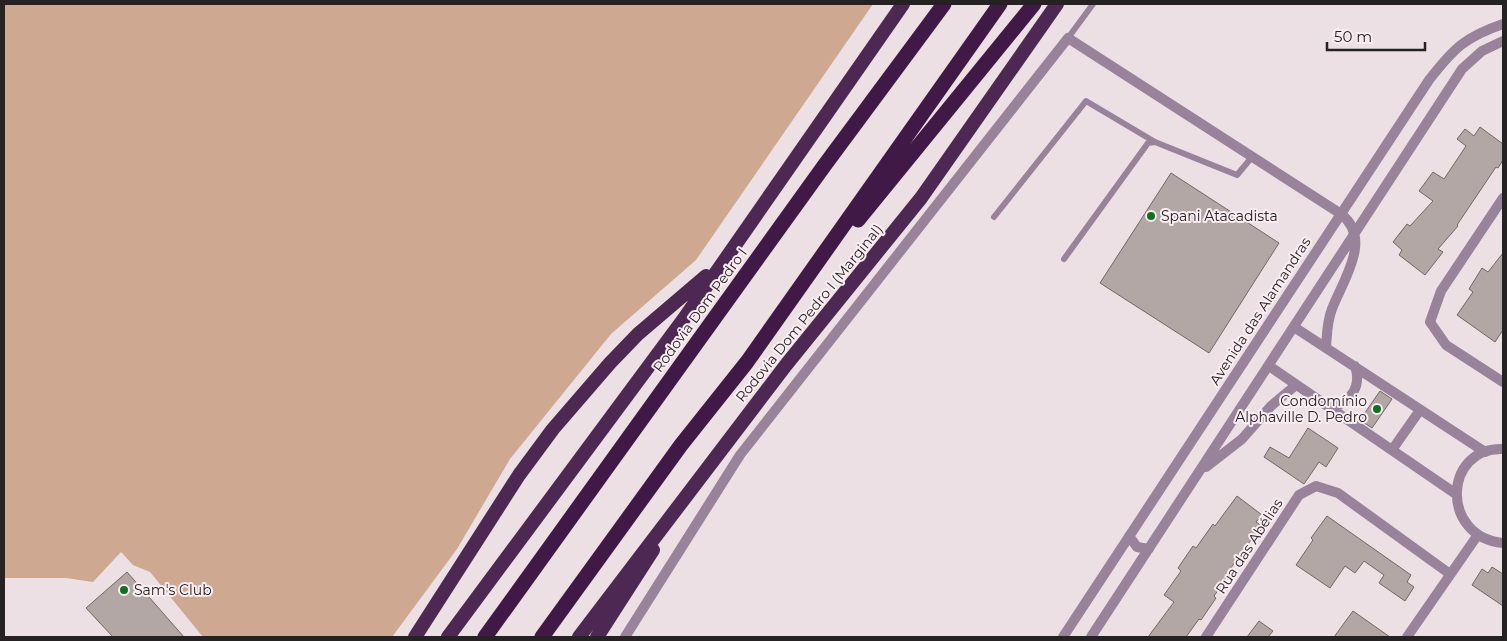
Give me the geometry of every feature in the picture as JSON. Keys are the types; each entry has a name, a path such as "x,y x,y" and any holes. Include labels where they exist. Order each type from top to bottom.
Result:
{"highway":[{"name":"Rodovia Dom Pedro I","path":"448,637 683,320 720,264 903,4"},
{"name":"Rodovia Dom Pedro I","path":"485,637 824,166 924,32 942,4"},
{"path":"542,637 681,445 747,362 1000,4"},
{"path":"777,318 1034,4"},
{"name":"Rodovia Dom Pedro I (Marginal)","path":"579,637 786,365 921,198 1056,4"},
{"path":"415,637 519,475 553,429 610,363 638,334 720,264"},
{"path":"597,637 691,488"}],"street":[{"name":"Avenida das Alamandras","path":"1063,637 1429,80 1449,54 1479,32 1503,24"},
{"path":"625,637 740,455 1068,38 1341,214 1350,222 1357,245 1345,280 1331,310 1326,347"},
{"path":"1091,637 1462,69 1482,51 1503,41"},
{"path":"1503,198 1441,291 1430,322 1446,345 1503,382"},
{"path":"1294,327 1486,452"},
{"path":"1269,366 1456,494"},
{"path":"1331,408 1343,405 1358,386 1358,375 1355,366"},
{"path":"1199,472 1242,439 1271,406 1296,385"},
{"path":"1392,450 1420,410"},
{"path":"1503,449 1486,452 1474,459 1464,469 1458,481 1456,494 1458,510 1465,524 1477,536 1489,541 1503,543"},
{"name":"Rua das Abélias","path":"1206,637 1299,495 1316,486 1338,493 1450,574"},
{"path":"1129,536 1137,546 1149,549"},
{"path":"1407,637 1477,536"}],"lane":[{"path":"1068,38 1093,4"},
{"path":"994,216 1086,101 1155,142 1237,175 1252,158"},
{"path":"1064,259 1148,143 1155,142"}],"shaded area":[{"path":"4,4 873,4 696,260 611,334 510,459 457,549 392,637 203,637 150,572 133,565 121,552 93,582 66,578 4,578"}],"building":[{"path":"1480,127 1503,144 1503,160 1498,168 1496,167 1458,226 1438,249 1443,252 1425,275 1399,255 1402,250 1393,242 1407,224 1410,226 1433,201 1419,191 1433,172 1444,179 1466,146 1457,139 1465,129 1474,136"},
{"path":"1171,173 1279,243 1209,353 1100,283"},
{"path":"1503,253 1503,330 1495,342 1457,315 1473,292 1469,289 1482,268 1488,272"},
{"name":"Condomínio Alphaville D. Pedro","path":"1380,391 1392,399 1372,428 1360,420"},
{"path":"1308,428 1338,448 1326,467 1319,462 1304,484 1264,457 1270,447 1289,458"},
{"path":"1237,496 1262,515 1256,522 1263,527 1228,572 1230,573 1214,596 1216,598 1201,620 1199,619 1186,637 1148,637 1174,602 1164,595 1181,571 1178,568 1193,546 1196,548 1213,524 1215,526"},
{"path":"1327,516 1411,575 1407,582 1414,587 1405,601 1379,583 1384,575 1364,561 1355,573 1345,566 1330,588 1296,565 1313,540 1311,538"},
{"path":"1492,567 1503,574 1503,606 1472,585 1482,569 1488,573"},
{"name":"Sam's Club","path":"127,572 184,637 113,637 86,608"},
{"path":"1353,611 1390,637 1334,637"},
{"path":"1259,621 1273,631 1268,637 1247,637"}],"place":[{"name":"Spani Atacadista","path":"1151,216"},
{"name":"Condomínio Alphaville D. Pedro","path":"1377,409"},
{"name":"Sam's Club","path":"124,590"}]}
